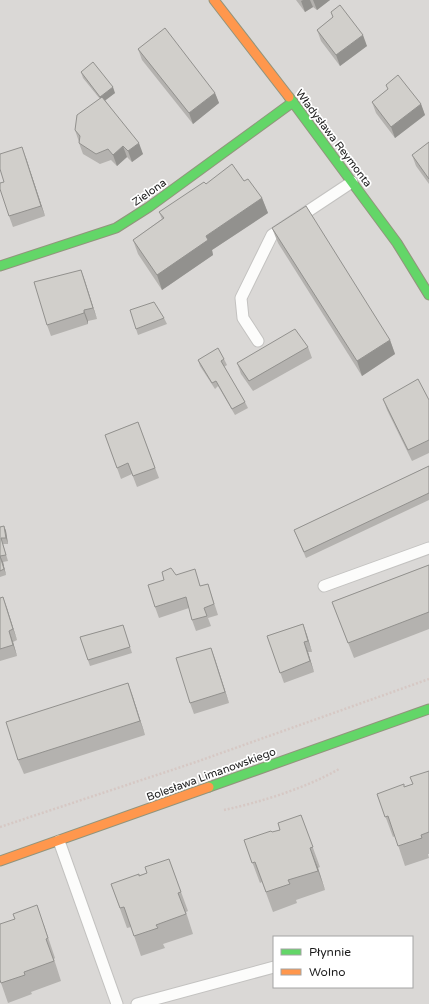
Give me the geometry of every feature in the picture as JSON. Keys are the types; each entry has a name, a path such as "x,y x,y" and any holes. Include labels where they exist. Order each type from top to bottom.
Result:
{"street":[{"name":"Władysława Reymonta","path":"214,0 293,102 397,243 429,295"},
{"name":"Zielona","path":"0,266 116,228 149,207 293,102"},
{"name":"Bolesława Limanowskiego","path":"0,861 429,710"}],"lane":[{"path":"258,341 243,318 241,298 272,235 352,182"},
{"path":"324,586 429,548"},
{"path":"59,841 117,1004"},
{"path":"137,1004 273,967"}],"path":[{"path":"0,827 196,762 429,679"}],"shaded area":[{"path":"0,0 429,0 429,1004 0,1004"}],"building":[{"path":"340,5 363,35 336,55 317,30 333,17 331,12"},
{"path":"165,28 215,93 189,113 138,49"},
{"path":"93,62 113,87 100,97 81,72"},
{"path":"398,75 421,104 391,127 372,102 388,89 386,85"},
{"path":"102,97 139,143 128,151 123,146 113,155 108,149 96,154 79,143 80,136 75,130 77,115"},
{"path":"429,142 429,179 412,155"},
{"path":"22,147 41,206 9,216 0,189 0,183 4,182 0,169 0,154"},
{"path":"232,164 244,181 248,179 262,198 206,236 208,240 157,275 133,240 164,218 159,212 204,182 206,184"},
{"path":"306,206 390,340 357,361 272,228"},
{"path":"81,270 93,308 84,310 84,313 47,325 34,282"},
{"path":"154,302 164,318 136,329 130,310"},
{"path":"295,329 308,347 249,381 237,363"},
{"path":"218,348 224,359 221,361 245,402 232,409 216,381 212,383 198,360"},
{"path":"418,379 429,400 429,440 408,450 383,399"},
{"path":"138,422 155,468 133,476 128,463 117,468 105,435"},
{"path":"429,466 429,493 304,552 294,530"},
{"path":"4,526 6,538 1,538 6,555 0,556 0,527"},
{"path":"0,556 4,569 0,571"},
{"path":"429,565 429,612 348,643 332,602"},
{"path":"171,568 176,575 195,569 200,586 208,584 214,604 204,608 207,616 192,620 186,597 155,607 148,585 164,580 162,572"},
{"path":"3,597 13,629 9,631 13,645 0,649 0,598"},
{"path":"303,624 308,641 304,642 310,661 280,673 267,636"},
{"path":"123,625 130,647 88,660 80,637"},
{"path":"211,648 225,692 190,703 176,658"},
{"path":"128,683 140,721 18,760 6,722"},
{"path":"429,771 429,832 421,835 422,838 398,846 388,816 385,817 377,794 404,784 404,787 413,784 410,777"},
{"path":"301,815 313,847 310,848 318,871 288,880 290,884 266,892 255,862 252,863 244,840 271,831 280,830 278,823"},
{"path":"169,859 181,892 178,893 186,914 156,925 158,928 134,936 124,907 120,908 111,884 139,874 139,876 147,873 145,867"},
{"path":"37,905 48,938 46,939 54,961 24,972 25,975 1,983 0,924 15,919 13,914"}],"traffic: fast":[{"path":"289,97 397,243 429,295"},
{"path":"0,266 116,228 149,207 293,102"},
{"path":"209,787 429,709"}],"traffic: slow":[{"path":"214,0 289,97"},
{"path":"0,861 209,787"}]}
